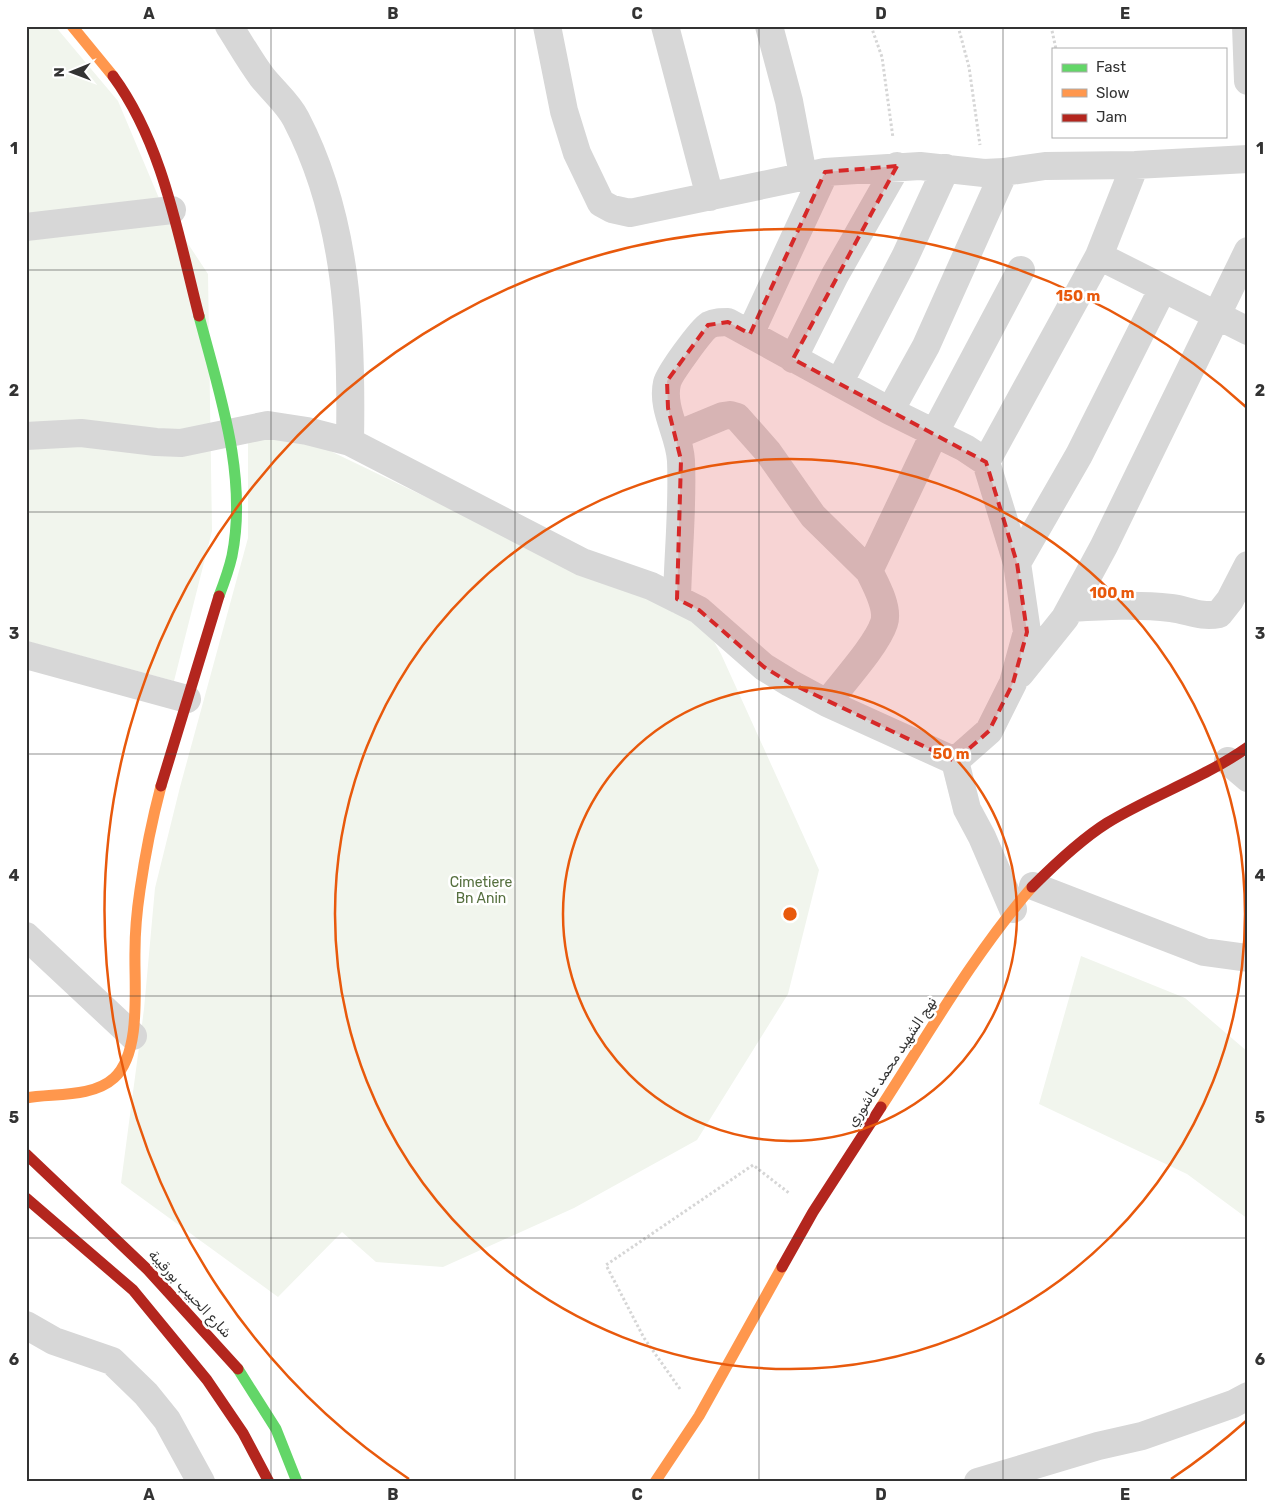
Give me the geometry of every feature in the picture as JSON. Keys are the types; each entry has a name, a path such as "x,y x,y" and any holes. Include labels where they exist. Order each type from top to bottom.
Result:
{"main road":[{"path":"26,1098 79,1093 106,1084 121,1071 133,1036 135,939 155,805 232,556 237,527 236,492 229,434 172,210 147,138 125,94 72,26"},
{"name":"نهج الشهيد محمد عاشوري","path":"656,1482 699,1416 813,1212 952,997 1013,909 1032,886 1071,850 1107,823 1241,762"},
{"name":"شارع الحبيب بورقيبة","path":"26,1154 148,1270 233,1362 276,1429 297,1482"},
{"path":"26,1198 132,1290 207,1380 243,1433 269,1482"}],"street":[{"path":"229,26 262,77 295,117 331,206 342,258 348,314 352,367 350,442"},
{"path":"547,26 564,111 577,153 601,203 612,209 630,214 814,173 897,166 994,172 1045,166 1135,165 1248,159"},
{"path":"665,26 710,196"},
{"path":"750,334 814,173 789,101 769,26"},
{"path":"1246,26 1248,81"},
{"path":"986,462 1099,256 1135,165"},
{"path":"793,359 835,275 897,166"},
{"path":"839,383 904,257 946,168"},
{"path":"890,411 926,346 994,172"},
{"path":"26,227 172,210"},
{"path":"955,761 989,731 1013,683 1070,608 1108,538 1248,251"},
{"path":"1099,256 1162,290 1216,314 1248,331"},
{"path":"869,571 934,434 1021,270"},
{"path":"1017,563 1080,455 1162,290"},
{"path":"677,599 681,460 677,435 668,408 666,396 667,381 699,334 708,325 728,322 890,411 965,448 986,462 1017,563 1027,632 1013,683"},
{"path":"677,435 723,416 737,417 768,452 813,516 869,571 883,605 885,622 877,637 826,703"},
{"path":"26,436 81,433 181,443 268,425 307,431 350,442 582,562 651,586 699,610 764,667 826,703 955,761"},
{"path":"1070,608 1141,606 1172,608 1208,616 1220,614 1230,600 1248,566"},
{"path":"26,655 187,699"},
{"path":"955,761 967,809 982,837 1013,909"},
{"path":"1032,886 1204,952 1248,958"},
{"path":"26,936 133,1036"},
{"path":"26,1325 54,1341 112,1361 146,1394 167,1420 201,1482"},
{"path":"978,1482 1098,1446 1142,1436 1233,1404 1248,1396"}],"path":[{"path":"871,26 882,56 897,166"},
{"path":"958,26 994,172"},
{"path":"1051,26 1056,48"},
{"path":"699,1416 644,1338 606,1265 753,1165 813,1212"}],"highlighted area":[{"path":"897,166 793,359 986,462 1017,563 1027,632 1013,683 989,731 955,761 790,683 764,667 699,610 677,599 681,460 668,408 667,381 708,325 728,322 750,334 825,172"}],"green space":[{"path":"26,26 55,26 118,101 161,203 208,274 212,531 174,681 26,641"},
{"name":"Cimetiere Bn Anin","path":"248,430 322,447 571,567 661,603 708,631 721,654 819,870 788,994 697,1140 574,1208 443,1267 376,1262 342,1232 278,1297 121,1183 144,1009 155,888 180,787 248,538"},
{"path":"1081,956 1185,998 1248,1052 1248,1219 1187,1174 1039,1104"}],"traffic: fast":[{"path":"199,316 222,404 234,465 236,526 232,556 219,596"},
{"path":"238,1369 276,1429 297,1482"}],"traffic: slow":[{"path":"72,26 113,76"},
{"path":"26,1098 72,1094 95,1089 114,1078 123,1067 133,1036 135,1018 136,920 144,864 161,786"},
{"path":"881,1107 971,967 1032,887"},
{"path":"655,1482 699,1416 782,1267"}],"traffic: jam":[{"path":"113,76 145,131 157,160 176,222 199,316"},
{"path":"161,786 219,596"},
{"path":"1032,887 1077,845 1107,823 1214,768 1248,747"},
{"path":"782,1267 813,1212 881,1107"},
{"path":"26,1154 148,1270 238,1369"},
{"path":"26,1198 133,1290 207,1380 243,1433 269,1482"}]}
